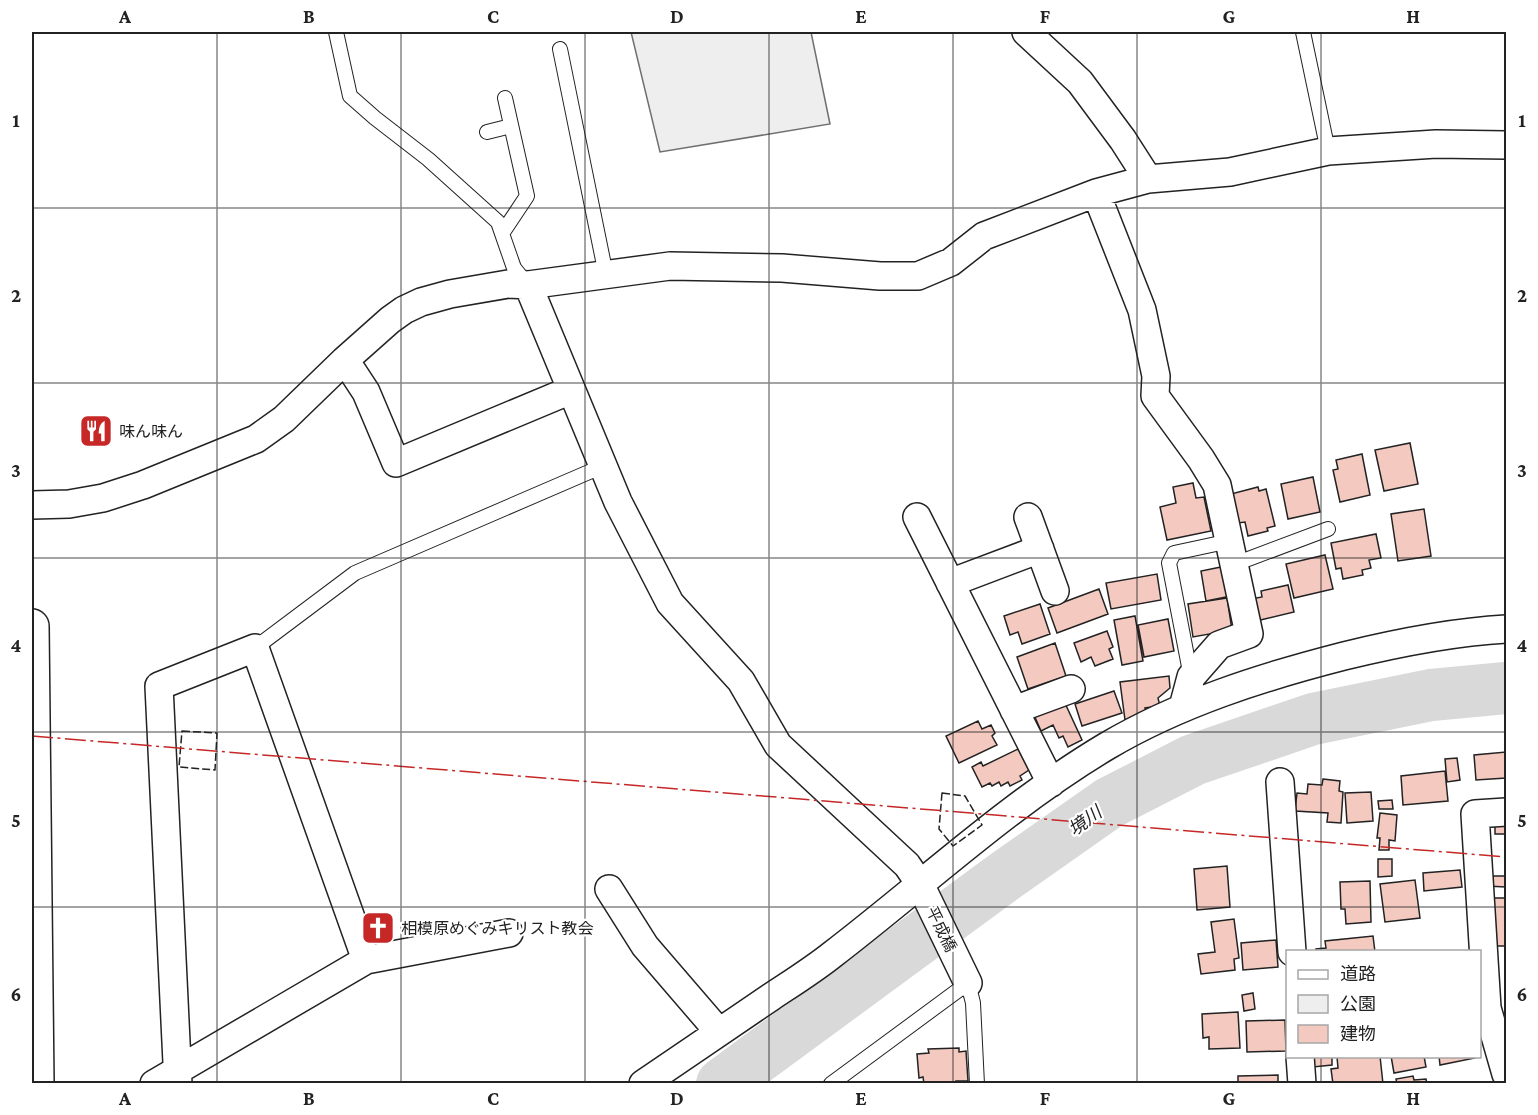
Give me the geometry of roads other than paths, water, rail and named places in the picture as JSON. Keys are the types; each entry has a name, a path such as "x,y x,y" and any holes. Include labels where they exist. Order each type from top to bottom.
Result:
{"main road":[{"path":"32,626 37,1083"}],"street":[{"path":"1026,32 1080,82 1123,140 1148,179"},
{"path":"32,505 69,504 103,498 143,485 256,439 284,419 390,320 421,302 508,284 528,285 670,266 782,268 880,276 918,276 951,262 984,236 1096,193 1148,179 1230,172 1328,151 1436,144 1506,145"},
{"path":"1096,193 1142,310 1156,376 1155,396 1217,485 1249,634 1219,645 1191,676 1183,706"},
{"name":"平成橋","path":"528,285 618,502 670,603 741,681 778,745 907,865 922,888 964,974"},
{"path":"345,360 366,392 396,463 571,390"},
{"path":"917,517 1051,783"},
{"path":"1028,517 1055,591"},
{"path":"950,583 1040,549"},
{"path":"643,1083 831,956 922,888 1051,783 1107,746 1183,706 1292,669 1394,644 1484,630 1506,629"},
{"path":"178,1076 159,686 255,648 366,960"},
{"path":"1014,710 1071,689"},
{"path":"1280,782 1292,950"},
{"path":"1506,812 1475,814 1487,1008 1506,1074"},
{"path":"609,889 645,946 719,1032"},
{"path":"154,1083 178,1076 366,960 509,933"},
{"path":"1300,1058 1302,1083"}],"lane":[{"path":"336,32 350,96 437,167 498,222 514,268 528,285"},
{"path":"1303,32 1328,151"},
{"path":"560,49 606,275"},
{"path":"503,232 527,196 505,98"},
{"path":"487,132 511,126"},
{"path":"255,648 355,573 603,466"},
{"path":"1191,676 1169,563 1174,553 1232,553 1328,529"},
{"path":"831,1083 964,974 972,1003 977,1083"}],"waterway":[{"name":"境川","path":"722,1084 1005,876 1109,803 1193,760 1313,719 1431,695 1506,688"}],"place":[{"name":"味ん味ん","path":"96,431"},
{"name":"相模原めぐみキリスト教会","path":"378,928"}]}
